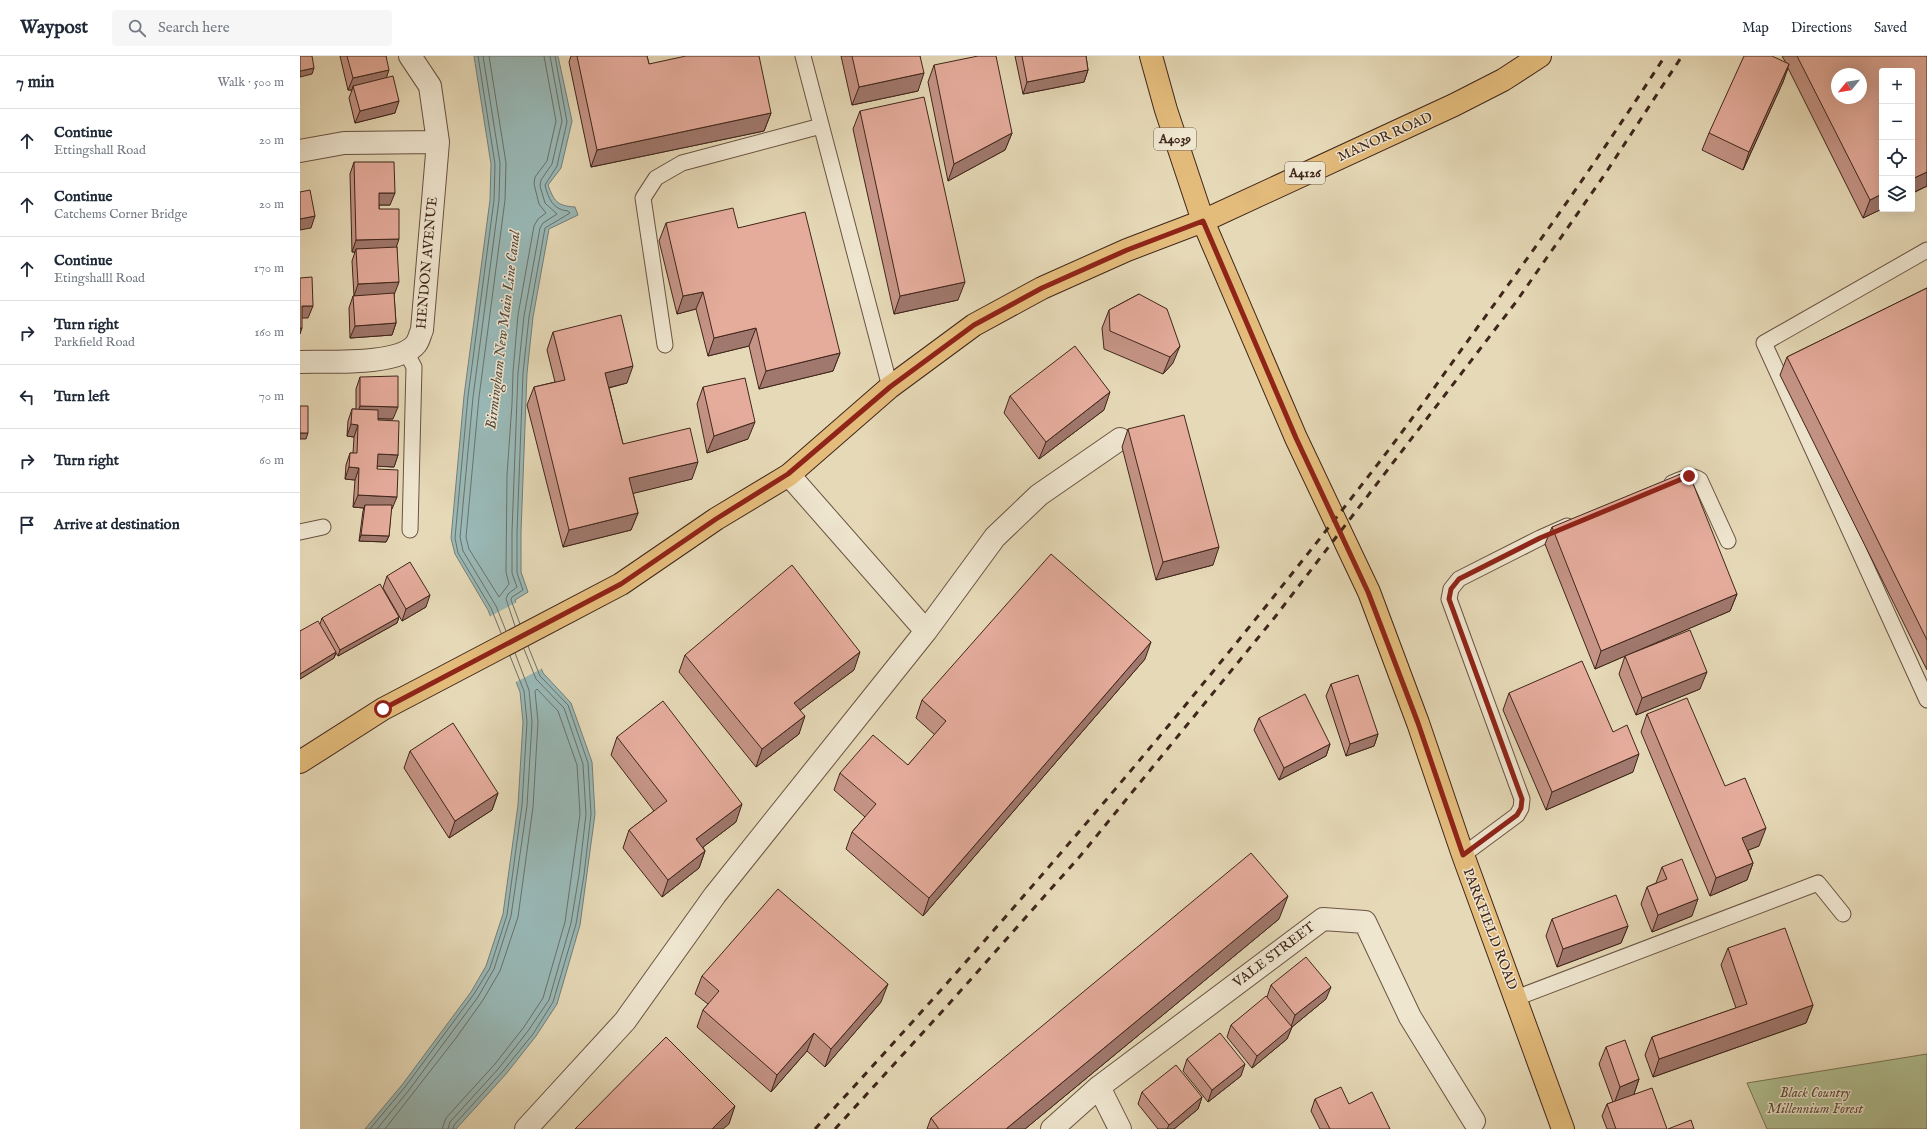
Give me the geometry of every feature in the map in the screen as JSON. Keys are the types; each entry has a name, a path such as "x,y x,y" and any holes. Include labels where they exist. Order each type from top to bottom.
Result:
{"main road":[{"name":"A4039","path":"1151,56 1166,110 1203,221"},
{"name":"MANOR ROAD","path":"1203,221 1454,105 1503,80 1540,56"},
{"name":"A4126","path":"300,762 383,709 621,584 716,519 788,474 890,387 974,325 1042,288 1127,250 1203,221"},
{"name":"PARKFIELD ROAD","path":"1203,221 1296,438 1368,592 1418,723 1463,855 1563,1129"}],"street":[{"name":"HENDON AVENUE","path":"300,362 385,360 406,352 416,344 422,330 438,142 430,86 410,56"},
{"path":"300,151 344,143 438,142"},
{"path":"526,1129 625,1021 715,895 926,631 995,537 1039,495 1120,439"},
{"path":"788,474 926,631"},
{"name":"VALE STREET","path":"1052,1129 1099,1087 1323,919 1365,922 1410,1017 1474,1121"},
{"path":"1099,1087 1120,1129"}],"lane":[{"path":"802,56 890,387"},
{"path":"665,345 643,198 656,178 682,163 821,126"},
{"path":"1927,250 1764,343 1927,700"},
{"path":"406,352 414,367 410,530"},
{"path":"1660,488 1689,476 1700,480 1728,540"},
{"path":"1463,855 1517,815 1521,808 1522,799 1449,599 1451,589 1459,579 1540,538 1583,520"},
{"path":"300,532 303,530 324,528"},
{"path":"1516,998 1818,883 1843,914"}],"green space":[{"name":"Black Country Millennium Forest","path":"1927,1054 1927,1129 1767,1129 1747,1083"}],"water":[{"name":"Birmingham New Main Line Canal","path":"474,56 558,56 572,121 561,168 548,185 554,199 557,202 575,207 578,215 549,229 533,317 527,373 521,532 521,572 528,592 515,600 543,673 571,703 592,762 595,814 580,925 557,1004 536,1036 506,1074 456,1129 365,1129 402,1085 471,992 486,966 503,914 518,805 523,722 520,692 488,610 455,554 451,538 464,396 490,200 491,164"}],"pier":[{"path":"517,602 543,668 514,683 489,617"}],"building":[{"path":"300,56 312,56 314,68 300,71"},
{"path":"347,56 386,56 389,70 353,78"},
{"path":"577,56 647,56 649,64 686,56 759,56 771,113 597,150"},
{"path":"852,56 920,56 924,73 859,87"},
{"path":"978,56 996,56 1012,133 954,164 934,65"},
{"path":"1022,56 1086,56 1088,70 1027,82"},
{"path":"1744,56 1772,56 1789,64 1749,152 1709,133"},
{"path":"1797,56 1927,56 1927,172 1915,178 1915,68 1879,68 1879,196 1870,200"},
{"path":"393,76 399,101 360,111 353,86"},
{"path":"924,97 965,282 900,296 860,111"},
{"path":"354,162 394,162 395,193 379,193 379,209 399,209 399,239 356,240"},
{"path":"310,190 315,216 300,219 300,192"},
{"path":"733,208 738,228 805,212 840,353 766,371 756,328 714,338 703,292 683,296 666,223"},
{"path":"397,247 399,282 358,284 356,249"},
{"path":"312,277 313,306 302,306 302,328 300,328 300,278"},
{"path":"1927,288 1927,640 1787,357"},
{"path":"394,293 396,323 355,326 353,296"},
{"path":"1139,294 1167,309 1180,346 1170,357 1110,331 1109,310"},
{"path":"621,315 633,366 605,373 623,444 690,428 698,462 629,478 638,513 569,530 534,387 565,380 553,332"},
{"path":"1075,346 1110,392 1046,442 1010,396"},
{"path":"398,376 398,407 360,406 360,377"},
{"path":"745,378 755,422 714,436 703,387"},
{"path":"300,406 308,406 308,433 300,433"},
{"path":"352,409 378,410 378,420 399,421 398,455 378,454 377,469 398,470 397,497 358,495 359,468 349,467 350,453 357,453 358,425 351,424"},
{"path":"1184,415 1219,547 1163,562 1128,429"},
{"path":"1688,471 1737,594 1601,651 1552,527"},
{"path":"365,505 392,505 389,536 361,535"},
{"path":"1051,554 1151,642 929,898 852,832 876,804 840,773 873,735 908,765 946,721 922,700"},
{"path":"410,562 430,595 406,609 387,576"},
{"path":"792,565 860,652 794,703 805,716 762,749 685,655"},
{"path":"380,584 399,617 340,650 322,618"},
{"path":"318,621 336,652 300,674 300,631"},
{"path":"1690,630 1707,672 1642,698 1625,656"},
{"path":"1582,661 1613,732 1627,725 1639,754 1552,792 1509,693"},
{"path":"1358,675 1378,734 1350,744 1331,684"},
{"path":"1305,694 1330,744 1284,768 1259,718"},
{"path":"1687,698 1725,786 1745,778 1766,828 1742,838 1753,863 1716,878 1647,714"},
{"path":"663,701 742,804 696,839 705,851 668,880 629,830 667,801 617,737"},
{"path":"453,723 498,793 455,821 410,751"},
{"path":"1251,853 1288,896 1006,1129 939,1129 931,1118"},
{"path":"1682,859 1698,899 1658,915 1647,887 1667,879 1662,867"},
{"path":"778,889 888,984 831,1049 814,1033 777,1075 703,1010 719,991 702,976"},
{"path":"1616,895 1628,926 1563,949 1552,919"},
{"path":"1785,928 1813,1005 1659,1059 1652,1037 1747,1004 1728,948"},
{"path":"1306,957 1331,987 1295,1015 1271,985"},
{"path":"1266,996 1292,1027 1257,1056 1231,1025"},
{"path":"1220,1033 1245,1064 1212,1090 1187,1059"},
{"path":"666,1037 735,1106 712,1129 575,1129"},
{"path":"1625,1040 1639,1079 1620,1087 1606,1047"},
{"path":"1176,1065 1202,1097 1169,1125 1142,1092"},
{"path":"1341,1087 1349,1104 1372,1092 1390,1129 1330,1129 1315,1099"},
{"path":"1652,1088 1667,1129 1616,1129 1607,1104"},
{"path":"1691,1120 1694,1129 1668,1129"}],"railway":[{"path":"815,1129 1035,883 1248,629 1396,440 1525,261 1665,56"},
{"path":"835,1129 948,1005 1081,855 1275,617 1516,302 1605,174 1682,56"}],"route":[{"path":"383,709 621,584 716,519 788,474 890,387 974,325 1042,288 1127,250 1203,221 1296,438 1368,592 1418,723 1463,855 1517,815 1521,808 1522,799 1449,599 1451,589 1459,579 1540,538 1689,476"}]}
